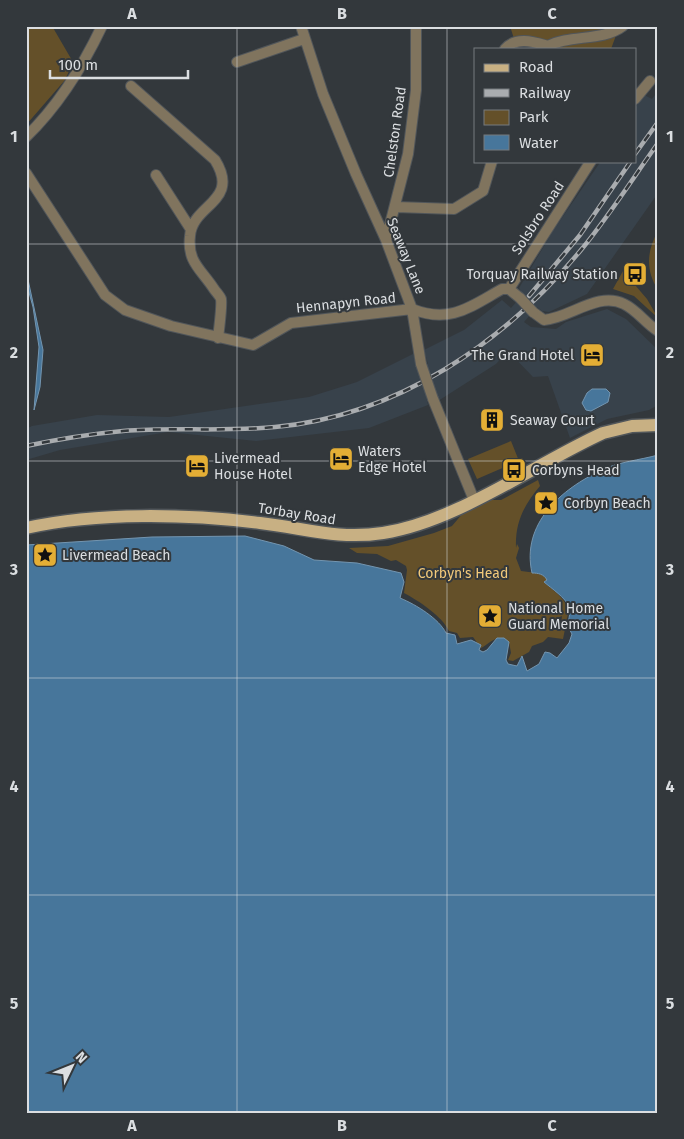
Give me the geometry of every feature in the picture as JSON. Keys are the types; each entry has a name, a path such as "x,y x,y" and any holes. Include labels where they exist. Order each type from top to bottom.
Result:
{"main road":[{"name":"Torbay Road","path":"26,528 73,519 141,517 260,523 325,535 384,533 420,524 474,500 597,436 658,417"},
{"name":"Torbay Road","path":"632,426 658,425"}],"street":[{"path":"26,137 44,119 64,92 92,47 102,26"},
{"name":"Seaway Lane","path":"301,26 322,94 386,240 412,310 421,364 433,399 474,500"},
{"name":"Chelston Road","path":"386,240 405,172 416,90 416,26"},
{"path":"506,48 514,42 526,41 547,47 560,40 593,36 618,30 624,26"},
{"path":"237,62 304,40"},
{"path":"636,98 650,81"},
{"path":"131,86 215,160 222,172 222,187 219,196 190,228"},
{"path":"396,207 454,209 483,191 492,162"},
{"name":"Solsbro Road","path":"509,289 590,162"},
{"name":"Hennapyn Road","path":"26,173 105,295 125,310 171,326 218,338 253,344 290,323 412,310 440,316 464,311 502,289 509,289"},
{"path":"156,175 190,228 190,256 221,299 218,338"},
{"path":"168,194 177,189"},
{"path":"509,289 544,320 556,320 584,306 612,300 623,304 658,331"}],"shaded area":[{"path":"658,91 658,193 587,294 549,312 542,311 537,307 524,322 531,327 556,329 566,322 607,309 626,319 658,350 658,405 649,410 607,419 570,438 548,376 533,377 508,351 496,364 438,401 436,394 426,397 428,405 369,428 256,441 168,432 60,450 26,460 26,429 32,426 97,415 169,417 309,397 357,382 413,354 418,369 428,364 424,350 464,330 502,300 511,308 523,294 519,288 553,231 600,162 636,162 636,107 644,95 652,99"}],"green space":[{"path":"26,26 52,26 73,62 65,80 26,125"},
{"path":"510,26 614,26 618,30 611,48 542,48 515,42"},
{"path":"658,231 658,290 651,275 649,260 654,238"},
{"path":"623,271 647,299 658,318 634,296 613,289"},
{"path":"511,441 519,461 477,479 468,459"},
{"name":"Corbyn's Head","path":"538,480 540,486 529,500 519,522 516,548 517,544 519,548 516,558 521,571 539,574 548,580 544,582 563,600 568,610 568,616 565,623 561,624 562,616 557,618 558,626 565,629 563,639 548,637 543,642 532,646 529,652 513,661 508,660 511,653 509,642 505,639 498,638 481,648 473,637 460,638 457,633 449,631 436,614 404,593 406,566 396,560 391,561 377,554 357,553 349,548 388,546 434,533 452,526 474,500 501,500"}],"water":[{"path":"26,270 43,350 40,387 34,410 39,347 33,307 27,285"},
{"path":"592,389 606,389 610,393 608,402 591,411 586,410 582,403 587,393"},
{"path":"658,455 658,1113 26,1113 26,545 152,537 245,536 284,546 314,560 357,563 401,573 404,582 400,598 427,613 446,633 455,635 457,644 471,640 481,645 479,650 483,652 497,638 504,638 509,642 506,660 508,664 517,666 522,656 527,671 539,664 545,652 557,658 569,643 572,634 568,623 569,607 562,597 544,582 547,580 544,576 532,573 530,555 533,539 539,524 559,498 587,478 615,465"}],"railway":[{"path":"636,153 658,122"},
{"path":"26,446 123,431 275,427 320,420 363,408 405,391 445,369 483,344 551,284 591,237 658,143"},
{"path":"529,296 580,235 630,162"}],"place":[{"name":"Torquay Railway Station","path":"635,274"},
{"name":"The Grand Hotel","path":"592,355"},
{"name":"Seaway Court","path":"492,420"},
{"name":"Waters Edge Hotel","path":"341,459"},
{"name":"Livermead House Hotel","path":"197,466"},
{"name":"Corbyns Head","path":"514,470"},
{"name":"Corbyn Beach","path":"546,503"},
{"name":"Livermead Beach","path":"45,555"},
{"name":"National Home Guard Memorial","path":"490,616"}]}
